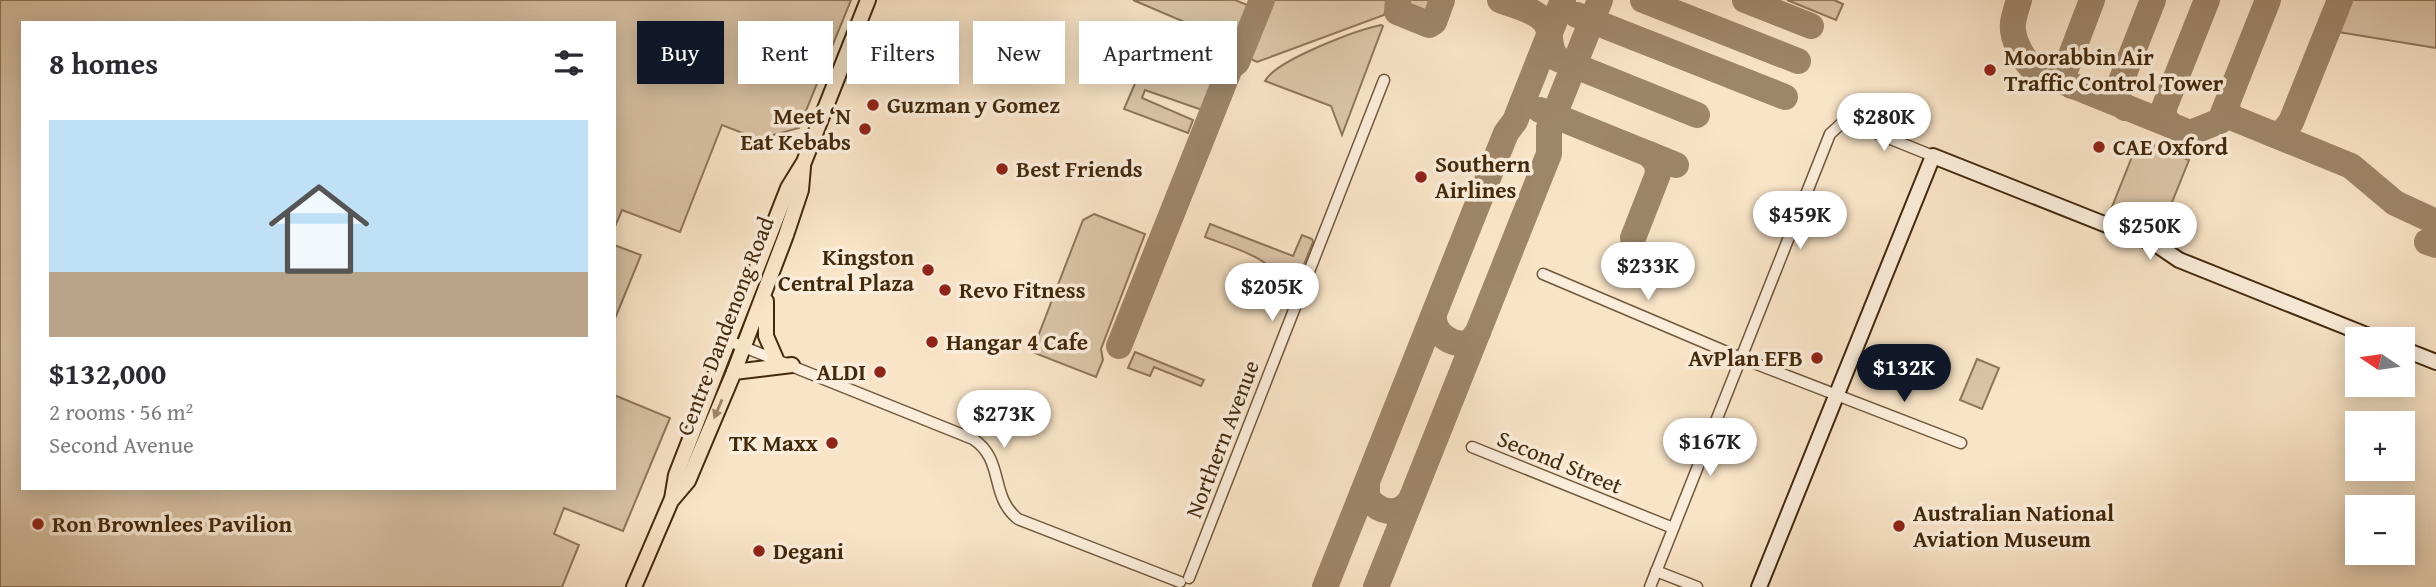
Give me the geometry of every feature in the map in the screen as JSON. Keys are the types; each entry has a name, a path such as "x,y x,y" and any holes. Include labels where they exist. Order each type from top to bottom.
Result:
{"main road":[{"name":"Centre Dandenong Road","path":"634,587 672,499 676,475 788,188 804,162 868,0"},
{"path":"1759,587 1933,156 2157,246 2179,260 2346,327"},
{"name":"Centre Dandenong Road","path":"672,499 688,481 734,372 801,190 804,162"},
{"path":"766,289 766,336 776,359"},
{"path":"2415,354 2436,362"},
{"path":"734,372 792,365"}],"street":[{"name":"Northern Avenue","path":"1185,584 1384,80"},
{"path":"1650,587 1830,134 1842,123 1851,123 1933,156"},
{"path":"1543,274 1741,358 1961,443"},
{"path":"729,341 977,442 991,458 1003,501 1010,513 1023,522 1185,584"},
{"name":"Second Street","path":"1472,447 1673,528"},
{"path":"1656,571 1697,587"}],"shaded area":[{"path":"0,0 851,0 833,44 833,21 738,21 738,84 817,84 799,128 758,139 722,125 680,232 622,210 616,224 616,21 21,21 21,490 616,490 616,396 670,418 623,531 564,508 554,534 579,545 562,587 0,587"},
{"path":"1133,0 1235,0 1250,6 1237,33 1237,21 1182,21"},
{"path":"1272,0 1390,0 1384,15 1257,62 1249,58"},
{"path":"1434,0 1430,12 1405,2"},
{"path":"1787,0 1834,0 1843,4 1836,20"},
{"path":"2349,0 2436,0 2436,48 2338,32"},
{"path":"1383,26 1342,135 1331,106 1265,81 1284,64 1300,55 1337,39"},
{"path":"1135,84 1212,84 1202,110 1145,90 1142,98 1193,120 1188,133 1124,109"},
{"path":"2139,139 2189,160 2160,232 2110,212"},
{"path":"1094,214 1145,234 1101,349 1103,360 1096,377 1032,352 1083,220"},
{"path":"1210,224 1293,256 1302,235 1312,239 1295,287 1282,283 1277,274 1260,260 1205,237"},
{"path":"616,246 641,255 616,316"},
{"path":"1135,352 1204,380 1201,386 1154,367 1150,376 1128,368"},
{"path":"1977,359 1999,368 1982,409 1960,400"}],"taxiway":[{"path":"1119,346 1230,68 1237,62 1262,0"},
{"path":"1398,0 1397,12 1429,25 1434,22 1442,0"},
{"path":"1500,0 1527,10 1545,22 1551,48 1558,59 1697,115"},
{"path":"1325,587 1506,133 1515,121 1563,0"},
{"path":"1376,587 1549,154 1549,128 1600,0"},
{"path":"1643,0 1798,61"},
{"path":"1745,0 1811,26"},
{"path":"2019,0 2013,23 2014,35 2022,55 2034,70 2190,133 2220,121 2268,0"},
{"path":"2072,86 2065,79 2065,71 2092,0"},
{"path":"2125,108 2118,99 2118,89 2153,0"},
{"path":"2171,125 2164,118 2164,108 2207,0"},
{"path":"2273,134 2282,133 2291,122 2340,0"},
{"path":"1577,15 1785,97"},
{"path":"2227,104 2228,112 2233,118 2351,166 2395,203 2436,222"},
{"path":"1540,110 1676,165"},
{"path":"1633,238 1658,174 1657,163 1649,154"},
{"path":"2427,242 2436,245"},
{"path":"1434,315 1436,328 1451,341 1470,342 1478,332"},
{"path":"1367,483 1367,498 1383,510 1395,511 1410,501"}],"place":[{"name":"Moorabbin Air Traffic Control Tower","path":"1990,70"},
{"name":"Guzman y Gomez","path":"873,105"},
{"name":"Meet ‘N Eat Kebabs","path":"865,129"},
{"name":"CAE Oxford","path":"2099,147"},
{"name":"Best Friends","path":"1002,169"},
{"name":"Southern Airlines","path":"1421,177"},
{"name":"Kingston Central Plaza","path":"928,270"},
{"name":"Revo Fitness","path":"945,290"},
{"name":"Hangar 4 Cafe","path":"932,342"},
{"name":"AvPlan EFB","path":"1817,358"},
{"name":"ALDI","path":"880,372"},
{"name":"TK Maxx","path":"832,443"},
{"name":"Ron Brownlees Pavilion","path":"38,524"},
{"name":"Australian National Aviation Museum","path":"1899,526"},
{"name":"Degani","path":"759,551"}]}
